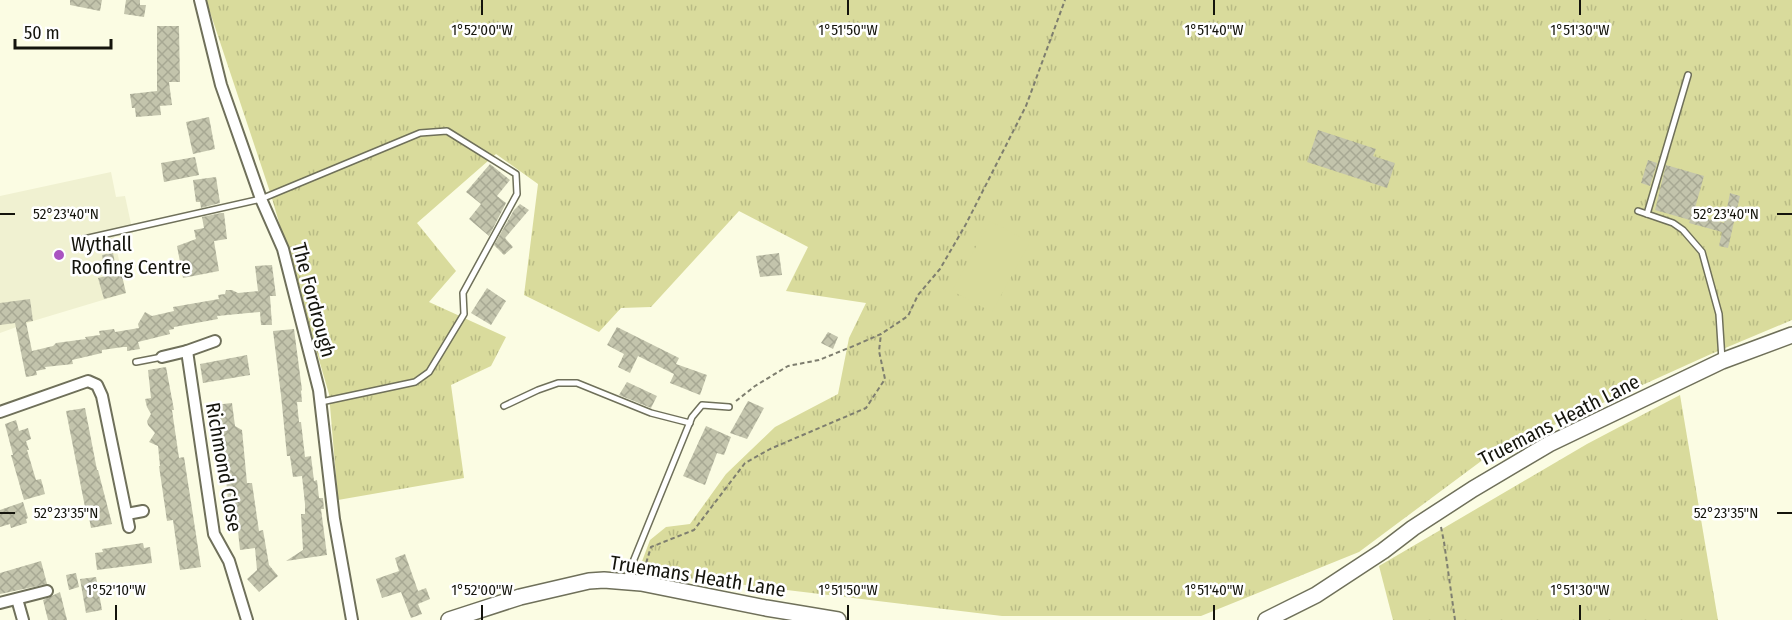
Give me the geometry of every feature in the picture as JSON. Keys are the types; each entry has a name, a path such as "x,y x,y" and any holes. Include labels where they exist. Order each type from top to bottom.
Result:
{"street":[{"name":"The Fordrough","path":"200,0 221,85 261,199 283,249 319,390 334,519 352,620"},
{"name":"Truemans Heath Lane","path":"1266,620 1316,595 1437,512 1499,472 1549,444 1722,361 1792,335"},
{"path":"162,357 215,341"},
{"name":"Richmond Close","path":"187,351 214,534 229,561 247,620"},
{"path":"0,412 88,381 97,385 102,396 129,527"},
{"path":"127,514 143,511"},
{"name":"Truemans Heath Lane","path":"449,620 520,597 589,581 625,581 766,609 838,620"},
{"path":"0,603 46,591"},
{"path":"17,599 23,620"}],"lane":[{"path":"1647,214 1688,75"},
{"path":"84,239 261,199 420,133 447,131 516,174 517,194 463,293 464,314 429,372 415,382 321,402"},
{"path":"1638,211 1673,223 1683,230 1702,252 1719,314 1722,361"},
{"path":"136,362 162,357"},
{"path":"504,406 558,383 578,384 651,413 690,423"},
{"path":"625,581 692,417 702,405 729,406"}],"path":[{"path":"729,406 755,386 788,366 819,360 881,334 908,316 918,295 940,268 966,224 1026,106 1065,0"},
{"path":"642,575 651,547 694,530 745,463 770,449 866,408 885,379 879,349 881,334"},
{"path":"1437,512 1444,542 1455,620"}],"shaded area":[{"name":"Wythall Roofing Centre","path":"111,172 116,197 125,196 133,233 114,237 126,293 0,333 0,196"}],"green space":[{"path":"206,0 1792,0 1792,320 1492,453 1359,552 1201,616 1002,616 638,572 650,540 666,527 690,524 726,474 775,427 838,394 849,338 866,303 786,291 808,247 739,211 651,307 621,308 599,332 524,295 538,184 496,154 417,223 456,271 429,302 506,337 491,366 451,385 464,478 338,500 329,394 271,195"},
{"path":"990,221 1030,242 992,312 952,291"},
{"path":"1680,395 1718,620 1393,620 1379,566 1587,444"}],"building":[{"path":"70,0 102,0 100,11 70,5"},
{"path":"126,0 140,0 140,5 146,5 144,17 124,14"},
{"path":"157,26 179,26 180,82 169,82 172,105 160,106 161,115 136,117 130,94 157,91"},
{"path":"209,117 215,149 193,154 186,122"},
{"path":"1318,130 1376,149 1373,156 1395,163 1387,188 1307,162"},
{"path":"195,157 199,175 164,182 161,163"},
{"path":"1648,160 1657,163 1650,186 1641,183"},
{"path":"490,164 510,180 497,196 506,203 489,236 469,219 481,204 466,192"},
{"path":"1666,165 1704,176 1693,215 1724,223 1730,193 1740,196 1728,248 1719,246 1722,232 1655,210"},
{"path":"216,177 220,203 201,208 200,202 196,202 193,180"},
{"path":"520,204 529,210 505,238 513,247 504,255 494,245 514,210"},
{"path":"224,213 227,239 214,241 219,271 183,278 177,246 196,239 194,230 204,228 202,217"},
{"path":"113,253 117,273 121,272 126,293 104,299 98,278 106,276 102,255"},
{"path":"779,253 782,275 760,277 756,256"},
{"path":"272,265 276,296 270,296 272,325 261,325 260,312 217,316 218,319 174,327 169,330 170,334 138,342 140,349 127,351 127,347 123,347 102,350 102,353 72,360 73,364 45,367 46,369 36,371 37,375 26,377 15,323 0,325 0,303 30,299 33,321 26,322 32,351 53,346 56,343 100,335 99,331 114,329 115,332 139,328 138,324 145,312 152,316 174,311 173,307 219,299 218,295 225,294 226,290 238,293 258,291 255,266"},
{"path":"487,288 506,301 491,325 471,313"},
{"path":"617,327 679,358 676,364 707,375 700,395 670,383 674,374 638,356 630,373 618,367 624,354 607,345"},
{"path":"294,329 302,390 302,402 297,402 299,422 301,422 305,457 311,456 314,481 317,480 319,498 323,498 324,509 321,509 327,555 286,561 303,550 301,514 305,514 305,504 302,476 293,477 290,456 287,456 273,331"},
{"path":"828,332 838,337 833,349 821,343"},
{"path":"247,355 250,375 203,383 200,364"},
{"path":"166,367 174,410 172,410 179,458 184,457 201,567 180,570 173,520 167,521 158,446 149,442 155,433 148,425 147,421 151,414 145,399 151,398 148,370"},
{"path":"627,382 657,396 651,408 619,395"},
{"path":"748,401 764,408 747,439 730,433"},
{"path":"232,403 235,426 242,430 247,483 252,483 259,531 263,530 269,565 278,576 259,592 247,579 257,570 255,548 240,550 238,531 235,531 232,511 229,511 223,447 220,447 218,425 216,426 214,405"},
{"path":"85,408 97,470 112,524 91,528 66,411"},
{"path":"16,420 19,431 28,428 31,439 26,441 29,450 27,450 36,480 41,479 45,494 24,500 5,424"},
{"path":"706,426 731,437 724,455 717,453 705,485 683,476"},
{"path":"23,502 28,518 27,523 11,528 10,524 0,527 0,510"},
{"path":"143,543 144,548 150,547 152,563 97,570 95,553 103,552 102,549"},
{"path":"405,554 418,591 426,588 430,599 418,604 422,614 411,618 401,592 382,598 376,579 399,571 395,558"},
{"path":"41,561 47,584 0,594 0,573"},
{"path":"76,573 79,587 69,590 66,575"},
{"path":"96,577 102,610 86,613 80,579"},
{"path":"60,592 67,620 48,620 43,600"}],"place":[{"name":"Wythall Roofing Centre","path":"59,255"}]}
